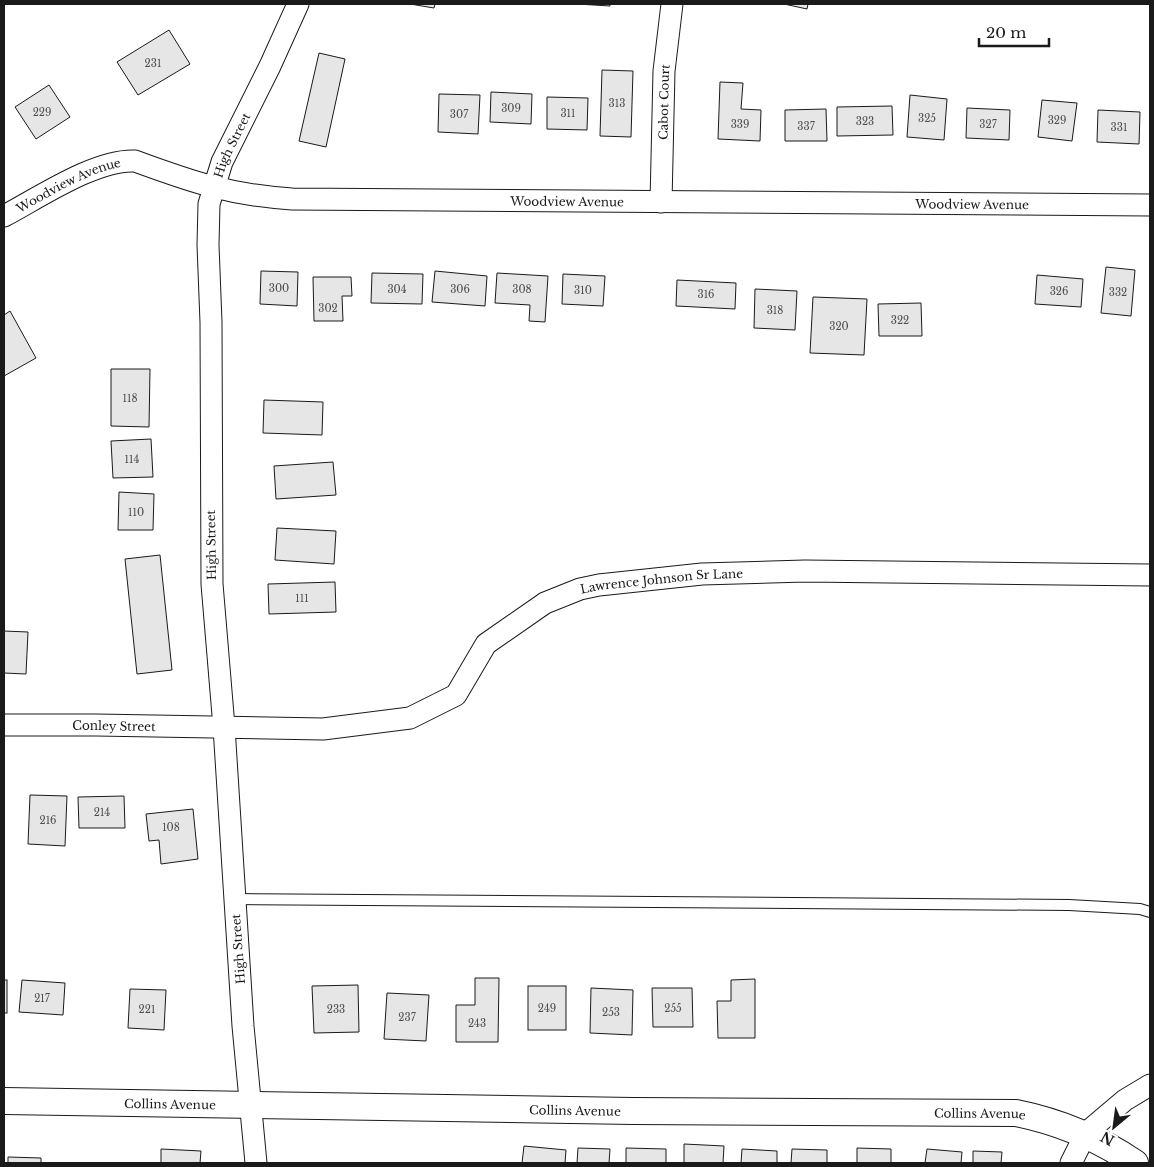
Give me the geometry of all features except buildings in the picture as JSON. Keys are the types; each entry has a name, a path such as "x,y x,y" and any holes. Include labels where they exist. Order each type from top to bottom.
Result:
{"street":[{"name":"High Street","path":"256,1163 250,1105 224,727 212,593 210,513 211,322 208,245 210,204 213,188 222,162 270,66 298,4"},
{"name":"Cabot Court","path":"661,202 664,71 672,4"},
{"name":"Woodview Avenue","path":"4,216 98,167 122,160 135,161 213,188 252,196 292,199 1150,205"},
{"name":"Lawrence Johnson Sr Lane","path":"224,727 323,729 410,718 456,695 486,644 545,603 580,589 599,585 702,574 805,571 1150,575"},
{"name":"Conley Street","path":"4,725 224,727"},
{"path":"1071,1163 1086,1133 1118,1105 1150,1085"},
{"name":"Collins Avenue","path":"4,1101 642,1111 1016,1113 1052,1120 1086,1133 1135,1163"}],"lane":[{"path":"235,899 1069,905 1140,909 1150,912"}]}
